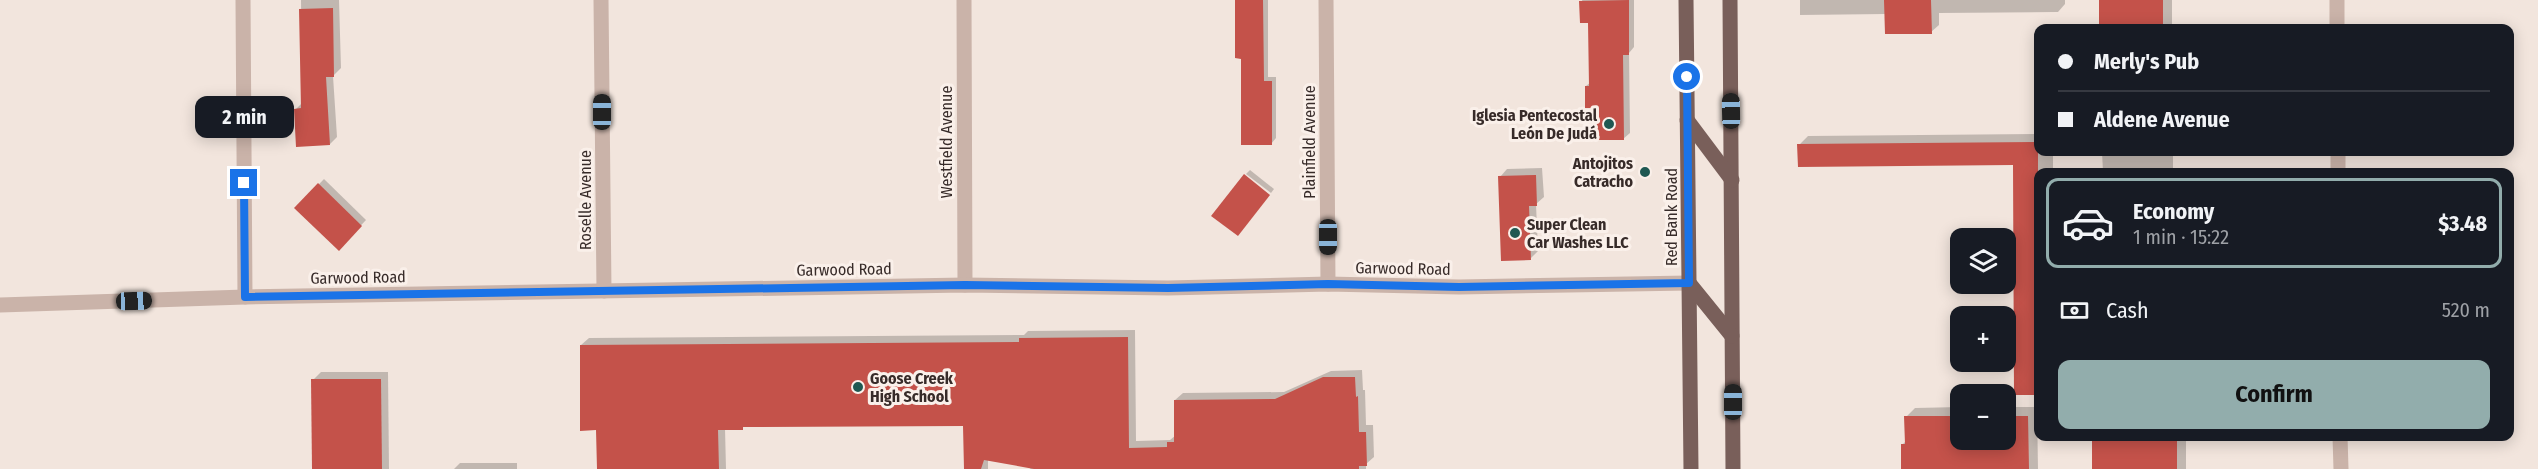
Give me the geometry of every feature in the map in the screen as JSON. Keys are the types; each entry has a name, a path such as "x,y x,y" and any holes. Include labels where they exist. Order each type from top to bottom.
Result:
{"main road":[{"name":"Red Bank Road","path":"1686,0 1691,469"},
{"path":"1730,0 1733,469"},
{"path":"1688,120 1732,180"},
{"path":"1689,283 1732,336"}],"street":[{"path":"243,0 245,297"},
{"name":"Roselle Avenue","path":"602,0 604,291"},
{"name":"Westfield Avenue","path":"964,0 965,285"},
{"name":"Plainfield Avenue","path":"1326,0 1328,284"},
{"path":"2337,0 2337,24"},
{"name":"Garwood Road","path":"0,305 245,297 965,285 1168,288 1328,284 1459,287 1689,283"},
{"path":"2340,441 2341,469"}],"building":[{"path":"1235,0 1263,0 1264,81 1272,81 1272,145 1241,145 1241,59 1235,58"},
{"path":"1629,0 1629,55 1623,55 1624,140 1595,140 1595,108 1585,108 1585,86 1589,86 1588,23 1580,23 1579,1"},
{"path":"1884,0 1931,0 1932,34 1885,34"},
{"path":"2099,0 2163,0 2163,24 2099,24"},
{"path":"333,8 334,77 326,77 330,145 296,147 294,109 301,108 299,9"},
{"path":"2034,142 2034,156 2038,156 2038,168 2034,168 2034,395 2016,395 2016,384 2014,384 2014,372 2016,372 2016,306 2014,306 2014,294 2016,294 2016,228 2013,228 2013,165 1798,167 1797,144"},
{"path":"1244,174 1270,195 1238,236 1211,216"},
{"name":"Super Clean Car Washes LLC","path":"1536,175 1537,206 1529,206 1531,260 1501,261 1498,176"},
{"path":"318,183 362,226 339,251 294,208"},
{"path":"1128,337 1129,448 1167,447 1167,442 1174,442 1174,400 1275,399 1323,377 1355,377 1359,432 1366,432 1367,466 1359,466 1359,469 1034,469 984,460 981,469 964,469 963,426 743,427 743,430 718,430 719,469 597,469 596,430 580,431 580,345 1019,342 1019,338"},
{"path":"311,379 381,379 382,469 312,469"},
{"path":"1904,416 1950,416 1950,450 2016,450 2016,416 2028,416 2029,469 1901,469 1901,444 1905,444"},
{"path":"2092,441 2177,441 2177,469 2092,469"}],"place":[{"name":"Iglesia Pentecostal León De Judá","path":"1609,124"},
{"name":"Antojitos Catracho","path":"1645,172"},
{"name":"Super Clean Car Washes LLC","path":"1515,233"},
{"name":"Goose Creek High School","path":"858,387"}],"route":[{"path":"244,183 245,297 965,285 1168,288 1328,284 1459,287 1689,283 1687,77"}]}
